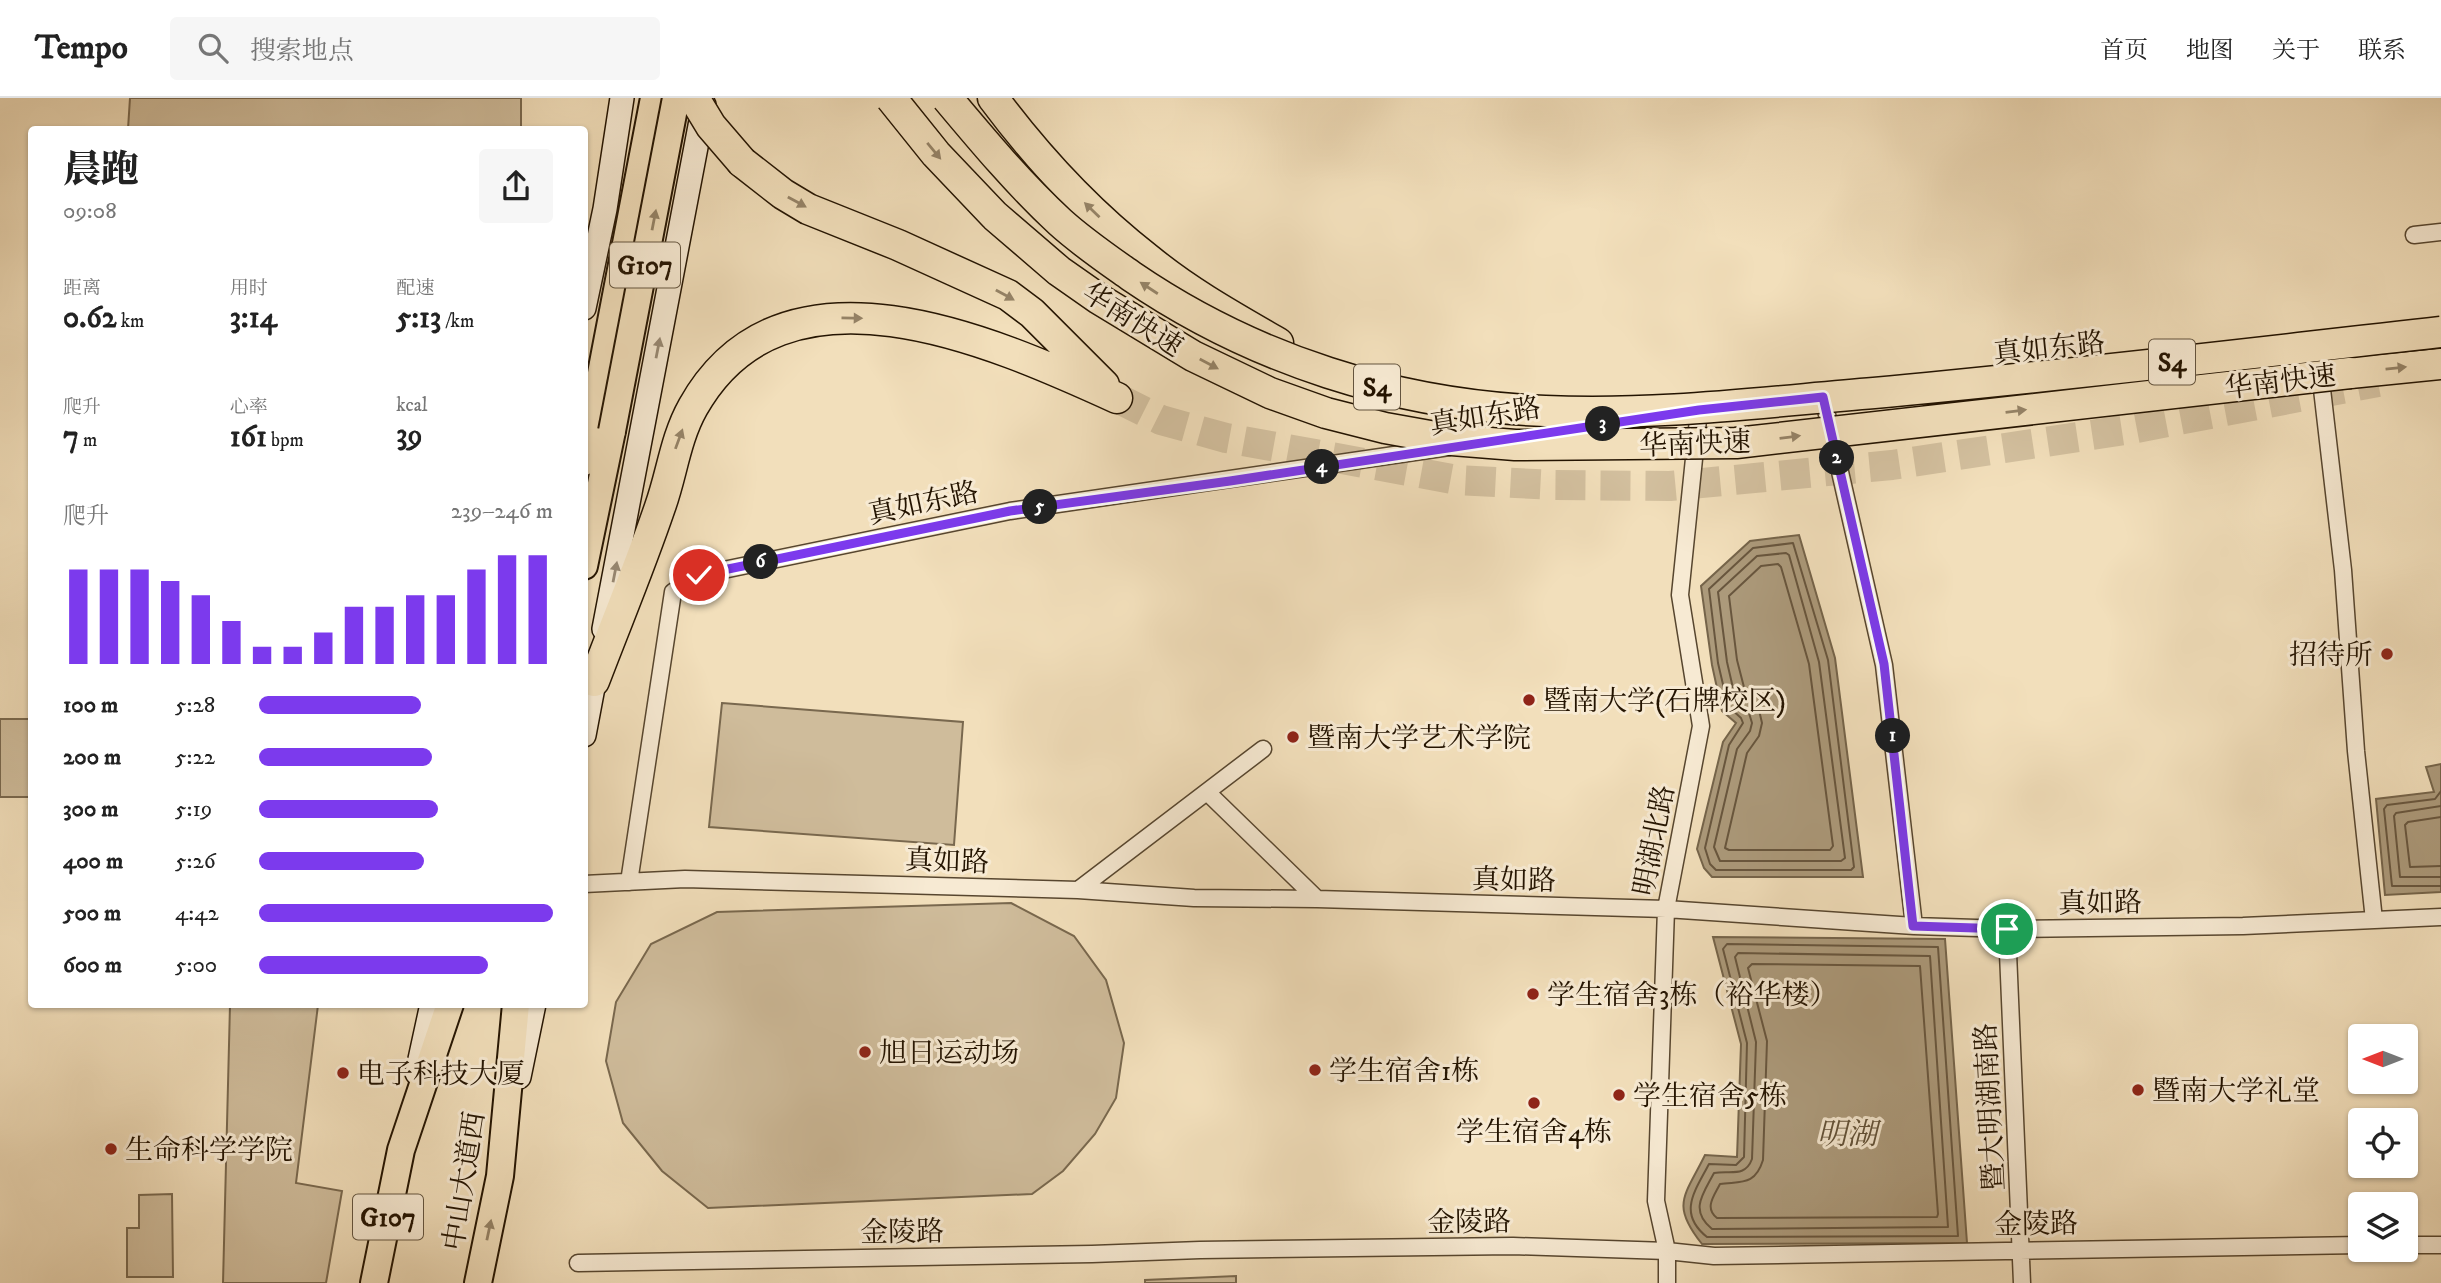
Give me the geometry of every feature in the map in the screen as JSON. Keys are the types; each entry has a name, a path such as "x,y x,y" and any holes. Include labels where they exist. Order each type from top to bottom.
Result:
{"highway":[{"name":"G107","path":"588,536 654,98"},
{"name":"G107","path":"588,455 602,429 676,98"},
{"path":"594,681 661,505 684,426 705,389 750,345 785,327 805,321 865,318 953,335 1030,359 1117,398 1032,313 1008,295 898,245 826,217 783,194 727,146 694,98"},
{"name":"华南快速","path":"891,98 936,154 995,216 1059,271 1111,307 1193,356 1270,393 1326,413 1417,434 1463,441 1536,446 1736,443 2441,364"},
{"name":"华南快速","path":"947,98 1007,169 1063,225 1105,259 1209,324 1300,365 1416,397 1468,406 1544,411 1684,410 1903,390 2441,332"},
{"path":"993,98 1065,182 1147,259 1213,305 1329,374"},
{"path":"2308,347 2441,316"},
{"name":"中山大道西","path":"374,1283 401,1150 449,1008"},
{"name":"中山大道西","path":"478,1283 500,1177 516,1008"}],"main road":[{"path":"588,289 605,209 622,98"},
{"path":"588,713 706,98"},
{"path":"401,1150 431,1008"},
{"path":"500,1177 533,1008"}],"street":[{"path":"2414,235 2441,232"},
{"path":"2308,347 2343,570 2356,751 2374,920"},
{"name":"真如东路","path":"629,882 673,592 699,575 1010,511 1230,481 1699,410 2308,347"},
{"path":"1823,397 1884,664 1913,926"},
{"name":"明湖北路","path":"1667,1283 1667,1251 1656,1201 1666,909 1702,726 1680,595 1699,410"},
{"path":"1078,890 1263,749"},
{"path":"1208,792 1317,899"},
{"name":"真如路","path":"588,884 685,879 1078,890 1194,898 1666,909 1913,926 2007,929 2243,926 2441,917"},
{"name":"暨大明湖南路","path":"2007,929 2022,1283"},
{"name":"金陵路","path":"578,1263 1513,1246 1667,1251 1714,1256 2348,1245"},
{"path":"2418,1245 2441,1245"}],"shaded area":[{"path":"130,98 521,98 521,126 128,126"},
{"path":"722,703 963,722 954,845 709,827"},
{"path":"0,719 28,719 28,797 0,797"},
{"name":"旭日运动场","path":"1011,903 1074,936 1106,980 1124,1043 1116,1098 1095,1134 1063,1171 1032,1194 708,1208 662,1171 623,1123 606,1061 616,1002 651,944 717,912"},
{"path":"230,1008 318,1008 296,1183 342,1191 326,1283 223,1283"},
{"path":"172,1194 173,1277 127,1277 127,1228 139,1228 139,1195"},
{"path":"1236,1276 1236,1283 1145,1283 1145,1280"}],"water":[{"path":"1799,535 1835,658 1863,877 1712,877 1704,868 1697,849 1723,742 1736,723 1722,711 1712,665 1701,586 1750,541"},
{"path":"2441,764 2441,892 2385,895 2376,799 2434,792 2426,767"},
{"name":"明湖","path":"1713,937 1945,939 1967,1243 1702,1244 1686,1219 1684,1200 1687,1191 1705,1155 1737,1157 1741,1044"}],"tunnel":[{"path":"1117,398 1161,420 1226,438 1458,480 1553,485 1670,486 1892,465 2131,429 2378,382"}],"place":[{"name":"招待所","path":"2387,654"},
{"name":"暨南大学(石牌校区)","path":"1529,700"},
{"name":"暨南大学艺术学院","path":"1293,737"},
{"name":"学生宿舍3栋（裕华楼）","path":"1533,994"},
{"name":"旭日运动场","path":"865,1052"},
{"name":"学生宿舍1栋","path":"1315,1070"},
{"name":"电子科技大厦","path":"343,1073"},
{"name":"暨南大学礼堂","path":"2138,1090"},
{"name":"学生宿舍5栋","path":"1619,1095"},
{"name":"学生宿舍4栋","path":"1534,1103"},
{"name":"生命科学学院","path":"111,1149"}],"route":[{"path":"699,575 1010,511 1230,481 1699,410 1823,397 1884,664 1913,926 2007,929"}]}
